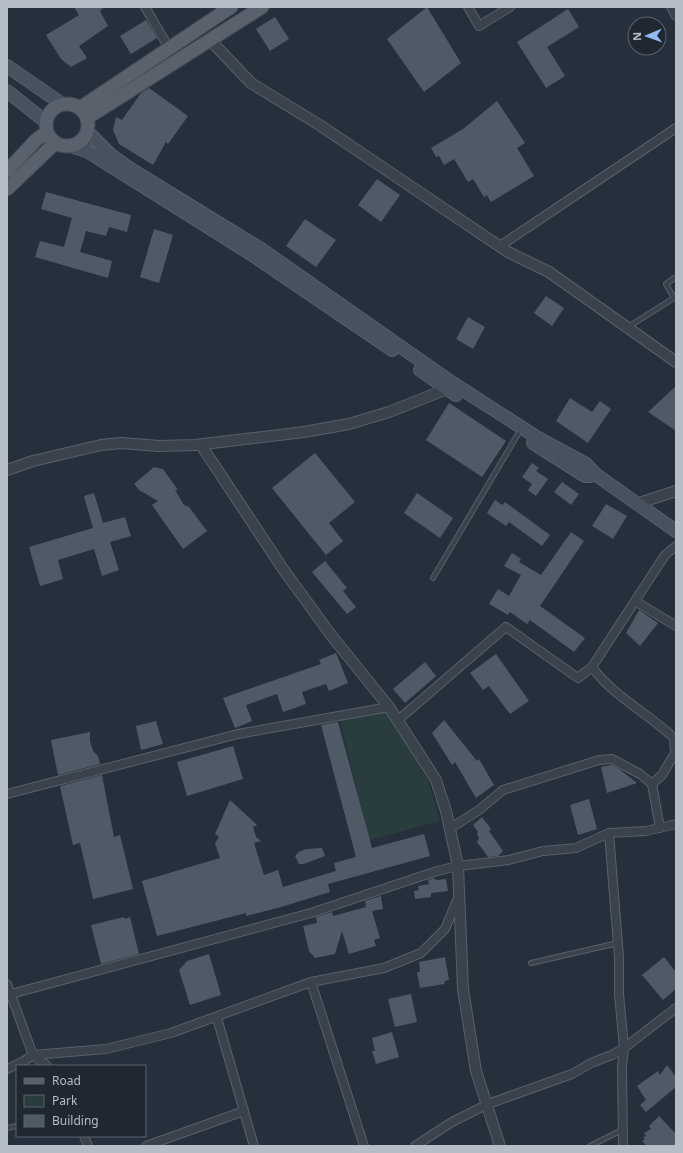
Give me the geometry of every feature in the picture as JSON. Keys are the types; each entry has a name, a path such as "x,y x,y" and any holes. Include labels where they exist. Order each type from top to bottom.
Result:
{"main road":[{"path":"84,113 169,48 231,7"},
{"path":"84,113 210,40 262,7"},
{"path":"7,66 62,104"},
{"path":"7,91 47,127 55,143 87,151 254,256 394,351 449,386 586,464 596,474 676,532"},
{"path":"7,171 47,127 49,114 62,104 70,104 84,113 87,131 84,138 71,146"},
{"path":"87,131 111,155 128,168 261,249 449,386 518,434 585,476 596,474"},
{"path":"7,189 55,143"}],"street":[{"path":"145,7 169,48"},
{"path":"468,7 479,26 510,7"},
{"path":"671,7 676,16"},
{"path":"210,40 251,83 321,126 500,246 549,272 676,362"},
{"path":"500,246 676,128"},
{"path":"7,470 44,458 101,445 116,443 158,446 201,444 307,431 350,424 389,412 449,386"},
{"path":"201,444 284,569 326,629 389,707 436,780 446,811 458,866 458,898 463,989 476,1071 488,1104 500,1146"},
{"path":"636,504 676,491"},
{"path":"398,720 506,627 578,678 592,667 623,623 635,601 665,555 676,546"},
{"path":"635,601 676,626"},
{"path":"592,667 603,681 661,726 674,738 676,752 662,775 652,784"},
{"path":"7,794 238,734 389,707"},
{"path":"449,828 480,810 503,790 599,760 612,759 640,774 652,784 660,828"},
{"path":"11,994 311,913 437,871 458,866 510,860 543,851 576,848 609,833 646,831 676,824"},
{"path":"609,833 618,943 619,994 624,1048 622,1067 623,1146"},
{"path":"7,1069 24,1061 33,1054 106,1049 171,1033 217,1018 312,982 384,968 421,953 445,929 458,898"},
{"path":"312,982 364,1146"},
{"path":"7,984 33,1054 46,1065"},
{"path":"415,1146 452,1122 488,1104 572,1074 624,1048 676,1008"},
{"path":"217,1018 254,1146"},
{"path":"146,1146 244,1111"}],"lane":[{"path":"627,327 674,298 666,284 676,277"},
{"path":"433,578 518,434"},
{"path":"531,963 618,943"},
{"path":"590,1146 623,1130"}],"green space":[{"path":"385,708 429,783 440,821 369,840 340,720"}],"building":[{"path":"74,7 104,7 100,11 108,26 79,46 87,58 71,67 61,59 46,35 79,15"},
{"path":"427,7 461,63 424,92 387,39"},
{"path":"568,9 579,27 547,47 565,76 546,88 517,42"},
{"path":"275,17 289,39 270,51 256,29"},
{"path":"146,20 157,38 131,54 120,36"},
{"path":"149,88 188,116 168,144 166,142 153,165 119,144 113,130 116,117 122,120 141,93"},
{"path":"497,101 525,143 517,148 534,176 491,202 487,195 484,197 473,179 468,182 454,159 444,165 439,156 436,157 431,148 463,129"},
{"path":"377,179 400,195 381,222 358,205"},
{"path":"46,192 131,215 127,232 109,227 106,236 86,231 80,252 112,261 108,278 35,257 40,241 64,247 72,218 41,209"},
{"path":"305,219 336,240 316,267 286,246"},
{"path":"154,229 173,235 159,283 140,277"},
{"path":"546,296 564,308 552,326 534,313"},
{"path":"468,317 485,327 473,349 456,339"},
{"path":"676,386 676,431 648,412"},
{"path":"570,398 592,412 600,401 611,409 588,443 556,421"},
{"path":"449,403 506,441 482,477 426,440"},
{"path":"315,453 355,502 329,523 343,541 326,555 272,488"},
{"path":"532,463 539,468 536,471 548,479 536,496 528,490 532,484 522,477"},
{"path":"154,467 163,469 178,490 175,490 184,505 189,507 207,531 183,549 152,505 158,501 139,490 134,484"},
{"path":"562,482 579,494 571,505 554,492"},
{"path":"94,493 103,523 125,517 131,536 110,542 119,570 102,576 94,549 58,560 63,579 40,586 29,547 93,528 84,496"},
{"path":"417,493 453,518 440,538 404,513"},
{"path":"495,500 502,505 505,502 550,535 542,546 509,522 506,526 487,513"},
{"path":"606,504 627,516 613,539 592,526"},
{"path":"571,532 584,541 540,606 585,638 574,652 530,620 527,624 510,612 508,615 489,604 498,589 509,596 521,575 504,566 512,553 521,559 519,562 541,575"},
{"path":"325,561 347,588 343,591 356,607 347,614 312,572"},
{"path":"639,610 658,623 640,646 626,633"},
{"path":"336,653 348,683 329,691 326,684 302,692 306,704 283,712 277,694 246,705 252,721 235,728 223,698 321,664 319,660"},
{"path":"496,654 529,701 510,714 489,686 483,690 470,673"},
{"path":"425,662 436,676 405,703 393,689"},
{"path":"444,720 477,761 479,759 494,785 476,798 455,762 452,765 432,733"},
{"path":"156,721 163,744 141,750 136,726"},
{"path":"338,722 372,848 424,834 430,856 328,884 330,892 281,907 246,916 246,913 157,936 142,881 220,858 215,843 219,837 215,834 230,800 257,825 253,827 256,837 261,841 254,843 264,875 278,870 283,887 336,871 334,863 356,857 321,725"},
{"path":"90,732 90,741 93,751 98,756 100,764 58,775 51,740"},
{"path":"233,746 243,779 187,796 177,762"},
{"path":"612,765 637,783 607,793 601,767"},
{"path":"102,775 114,837 120,835 133,889 93,899 80,843 73,845 60,786"},
{"path":"589,799 597,829 578,835 570,805"},
{"path":"482,817 491,829 489,831 503,851 498,856 488,857 477,842 479,838 477,834 478,832 473,825"},
{"path":"322,848 325,856 304,864 299,864 295,856 299,852 306,849"},
{"path":"434,878 436,880 446,879 448,891 431,893 431,897 415,899 414,891 419,890 418,886 429,884 428,880"},
{"path":"381,896 383,909 372,911 380,938 374,940 376,946 349,954 342,931 335,954 315,958 309,951 303,926 317,923 316,917 332,912 333,916 366,907 365,901"},
{"path":"124,917 125,919 130,917 139,954 101,964 91,925"},
{"path":"209,954 221,995 190,1005 179,970 187,961"},
{"path":"445,957 449,980 445,981 444,984 420,988 417,972 420,972 419,962"},
{"path":"664,957 676,972 676,989 663,1000 642,975"},
{"path":"411,994 417,1022 395,1027 388,999"},
{"path":"392,1032 399,1057 376,1064 372,1051 375,1051 372,1038"},
{"path":"667,1065 676,1077 676,1087 646,1112 640,1105 646,1100 637,1086 658,1071 660,1075"},
{"path":"659,1116 676,1134 676,1146 647,1146 642,1141 645,1139 643,1137 646,1136 644,1133 651,1129 649,1126"}]}
